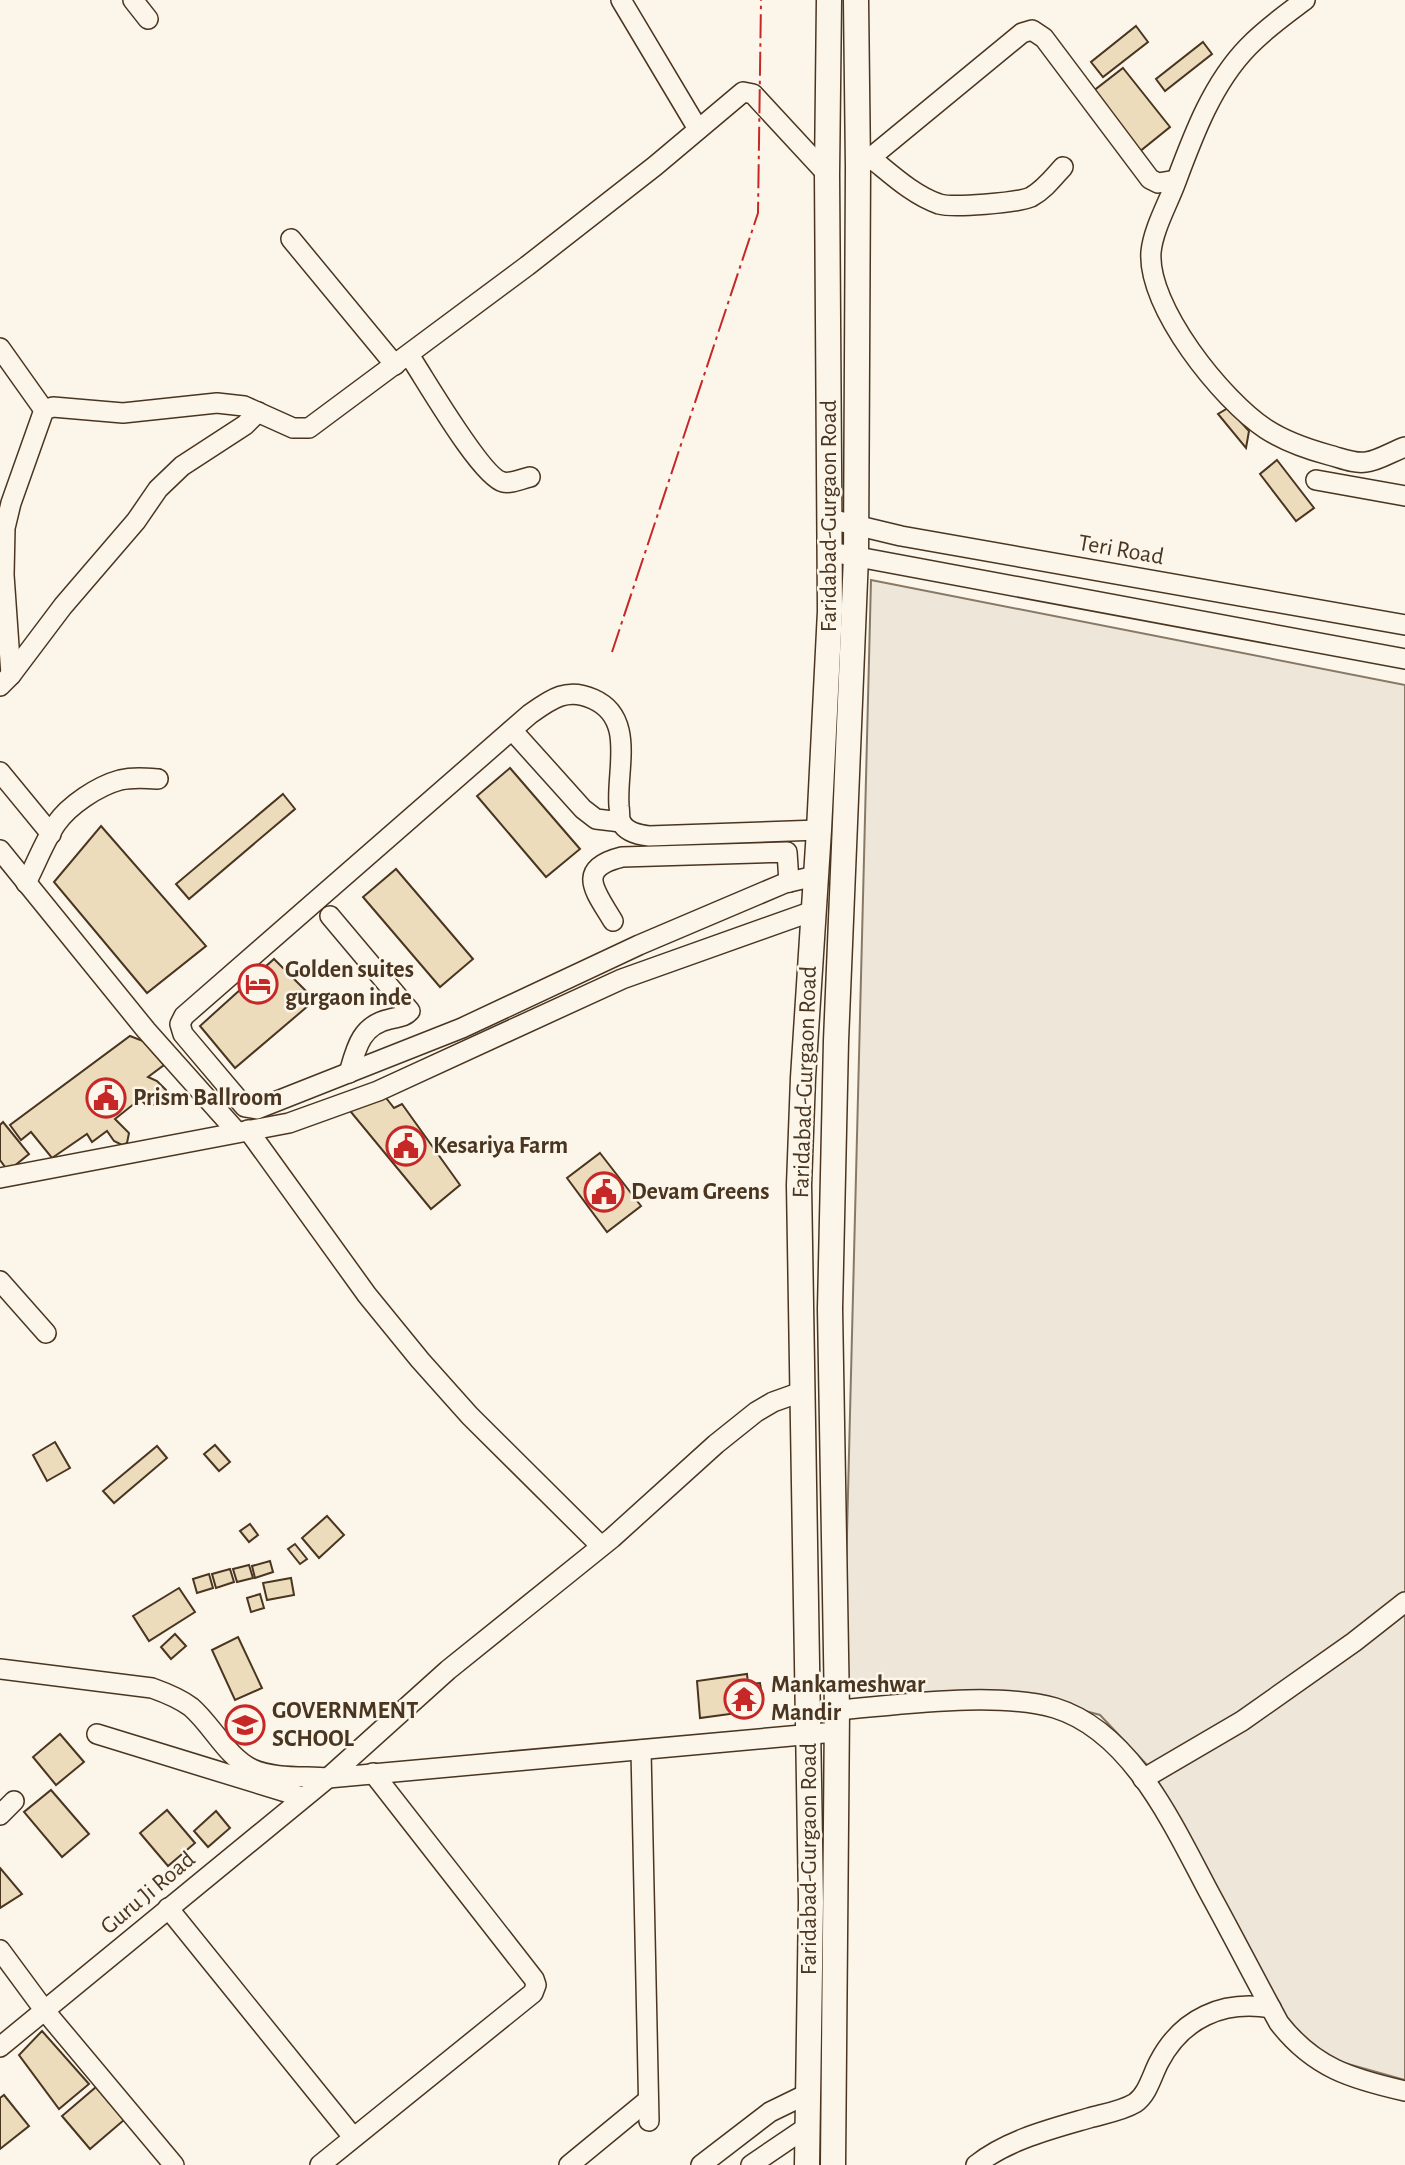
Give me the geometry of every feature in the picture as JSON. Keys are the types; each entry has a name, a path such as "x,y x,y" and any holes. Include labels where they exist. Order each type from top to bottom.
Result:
{"main road":[{"name":"Faridabad-Gurgaon Road","path":"807,2165 811,1902 799,1185 828,666 829,0"},
{"name":"Faridabad-Gurgaon Road","path":"833,2165 836,1721 830,1309 856,556 864,163 856,0"}],"street":[{"path":"133,0 148,19"},
{"path":"621,0 698,129"},
{"path":"1305,0 1269,26 1224,77 1194,134 1176,180 1151,251 1153,278 1163,307 1207,372 1240,408 1265,429 1291,443 1353,462 1367,462 1405,447"},
{"path":"1063,167 1040,191 1028,198 1011,202 955,206 940,204 923,196 864,163 1021,33 1032,30 1044,38 1150,179 1158,183 1176,180"},
{"path":"5,681 5,528 10,503 44,410 52,407 123,413 217,403 244,406 293,428 309,428 621,192 743,92 752,94 827,174"},
{"path":"291,239 402,360 489,472 501,482 530,477"},
{"path":"0,348 44,410"},
{"path":"5,681 70,598 136,521 158,489 182,466 245,425 258,412"},
{"path":"1316,481 1405,496"},
{"name":"Teri Road","path":"830,519 856,526 1405,625"},
{"path":"830,552 1405,659"},
{"path":"815,876 789,882 639,945 462,1028 257,1109 245,1107 183,1034 180,1024 184,1016 551,698 569,693 581,694 598,701 617,722 621,735 618,800 621,822 630,832 644,836 819,830"},
{"path":"512,730 583,809 596,819 621,822"},
{"path":"0,772 51,834"},
{"path":"26,883 51,834 69,810 117,781 136,777 158,779"},
{"path":"0,850 146,1030 243,1131 419,1360 470,1416 601,1546"},
{"path":"613,922 592,886 591,876 597,866 621,857 787,852 789,882"},
{"path":"0,1178 289,1123 378,1091 622,979 813,911"},
{"path":"330,916 410,1011 404,1016 380,1021 370,1027 361,1037 349,1073"},
{"path":"0,1281 46,1333"},
{"name":"Guru Ji Road","path":"0,2047 328,1778 448,1671 601,1546 756,1412 773,1402 802,1392"},
{"path":"1143,1779 1242,1721 1354,1642 1405,1602"},
{"path":"0,1669 152,1688 175,1696 191,1708 235,1755 251,1768 268,1773 328,1778 808,1735 836,1721 997,1701 1052,1707 1095,1727 1143,1779 1165,1812 1271,2008 1294,2043 1314,2058 1358,2080 1405,2091"},
{"path":"97,1734 302,1797"},
{"path":"641,1750 649,2121"},
{"path":"320,2165 533,1993 536,1985 373,1773"},
{"path":"168,1908 353,2137"},
{"path":"0,1950 45,2011 174,2165"},
{"path":"976,2165 1014,2143 1133,2104 1147,2087 1171,2044 1205,2016 1237,2005 1271,2008"},
{"path":"701,2165 770,2112 807,2094"},
{"path":"569,2165 648,2100"},
{"path":"751,2165 807,2127"}],"shaded area":[{"path":"871,580 1405,685 1405,2080 1302,2051 1152,1770 1100,1715 1022,1694 843,1692"}],"building":[{"path":"1136,26 1148,42 1103,77 1091,62"},
{"path":"1203,42 1212,54 1165,91 1156,79"},
{"path":"1123,68 1170,127 1139,152 1092,92"},
{"path":"1228,408 1249,431 1246,448 1218,414"},
{"path":"1277,460 1314,508 1296,521 1260,474"},
{"path":"510,768 580,849 546,877 477,796"},
{"path":"283,794 295,809 189,899 176,884"},
{"path":"101,826 206,946 147,993 54,882"},
{"path":"396,869 473,959 440,987 363,897"},
{"path":"274,959 315,1000 235,1068 200,1026"},
{"name":"Prism Ballroom","path":"130,1036 143,1041 164,1065 148,1077 166,1090 166,1097 158,1104 147,1106 140,1099 115,1119 129,1133 127,1143 122,1145 114,1141 107,1131 92,1142 87,1134 52,1158 31,1132 21,1140 10,1125"},
{"name":"Kesariya Farm","path":"383,1094 394,1108 402,1104 460,1185 431,1209 346,1106"},
{"path":"3,1122 29,1154 8,1171 0,1160 0,1125"},
{"name":"Devam Greens","path":"600,1153 641,1206 607,1232 567,1178"},
{"path":"55,1442 70,1468 47,1481 33,1455"},
{"path":"215,1445 230,1462 219,1471 204,1454"},
{"path":"157,1446 167,1458 114,1503 103,1491"},
{"path":"327,1516 344,1535 319,1558 302,1538"},
{"path":"250,1524 258,1535 249,1542 240,1531"},
{"path":"295,1544 307,1559 300,1564 288,1549"},
{"path":"270,1561 273,1572 255,1578 252,1566"},
{"path":"249,1565 253,1578 237,1582 233,1569"},
{"path":"230,1569 234,1582 216,1588 212,1574"},
{"path":"209,1574 213,1588 197,1593 193,1579"},
{"path":"291,1578 294,1595 267,1600 263,1583"},
{"path":"179,1588 195,1612 149,1641 133,1616"},
{"path":"260,1594 264,1608 251,1612 247,1598"},
{"path":"175,1634 186,1646 171,1659 161,1647"},
{"path":"238,1637 262,1688 235,1700 212,1650"},
{"path":"747,1674 748,1684 760,1683 763,1702 751,1703 752,1711 700,1718 697,1681"},
{"path":"60,1734 84,1762 56,1785 33,1757"},
{"path":"51,1790 89,1834 62,1857 24,1812"},
{"path":"167,1810 195,1843 168,1866 140,1833"},
{"path":"216,1811 230,1828 208,1847 194,1831"},
{"path":"0,1868 22,1894 0,1908"},
{"path":"42,2031 89,2084 59,2109 19,2055"},
{"path":"96,2087 124,2120 90,2149 62,2116"},
{"path":"4,2095 29,2126 0,2149 0,2098"}],"power":[{"path":"612,652 758,213 761,0"}],"place":[{"name":"Golden suites gurgaon inde","path":"258,984"},
{"name":"Prism Ballroom","path":"106,1098"},
{"name":"Kesariya Farm","path":"406,1146"},
{"name":"Devam Greens","path":"604,1192"},
{"name":"Mankameshwar Mandir","path":"744,1699"},
{"name":"GOVERNMENT SCHOOL","path":"245,1725"}]}
